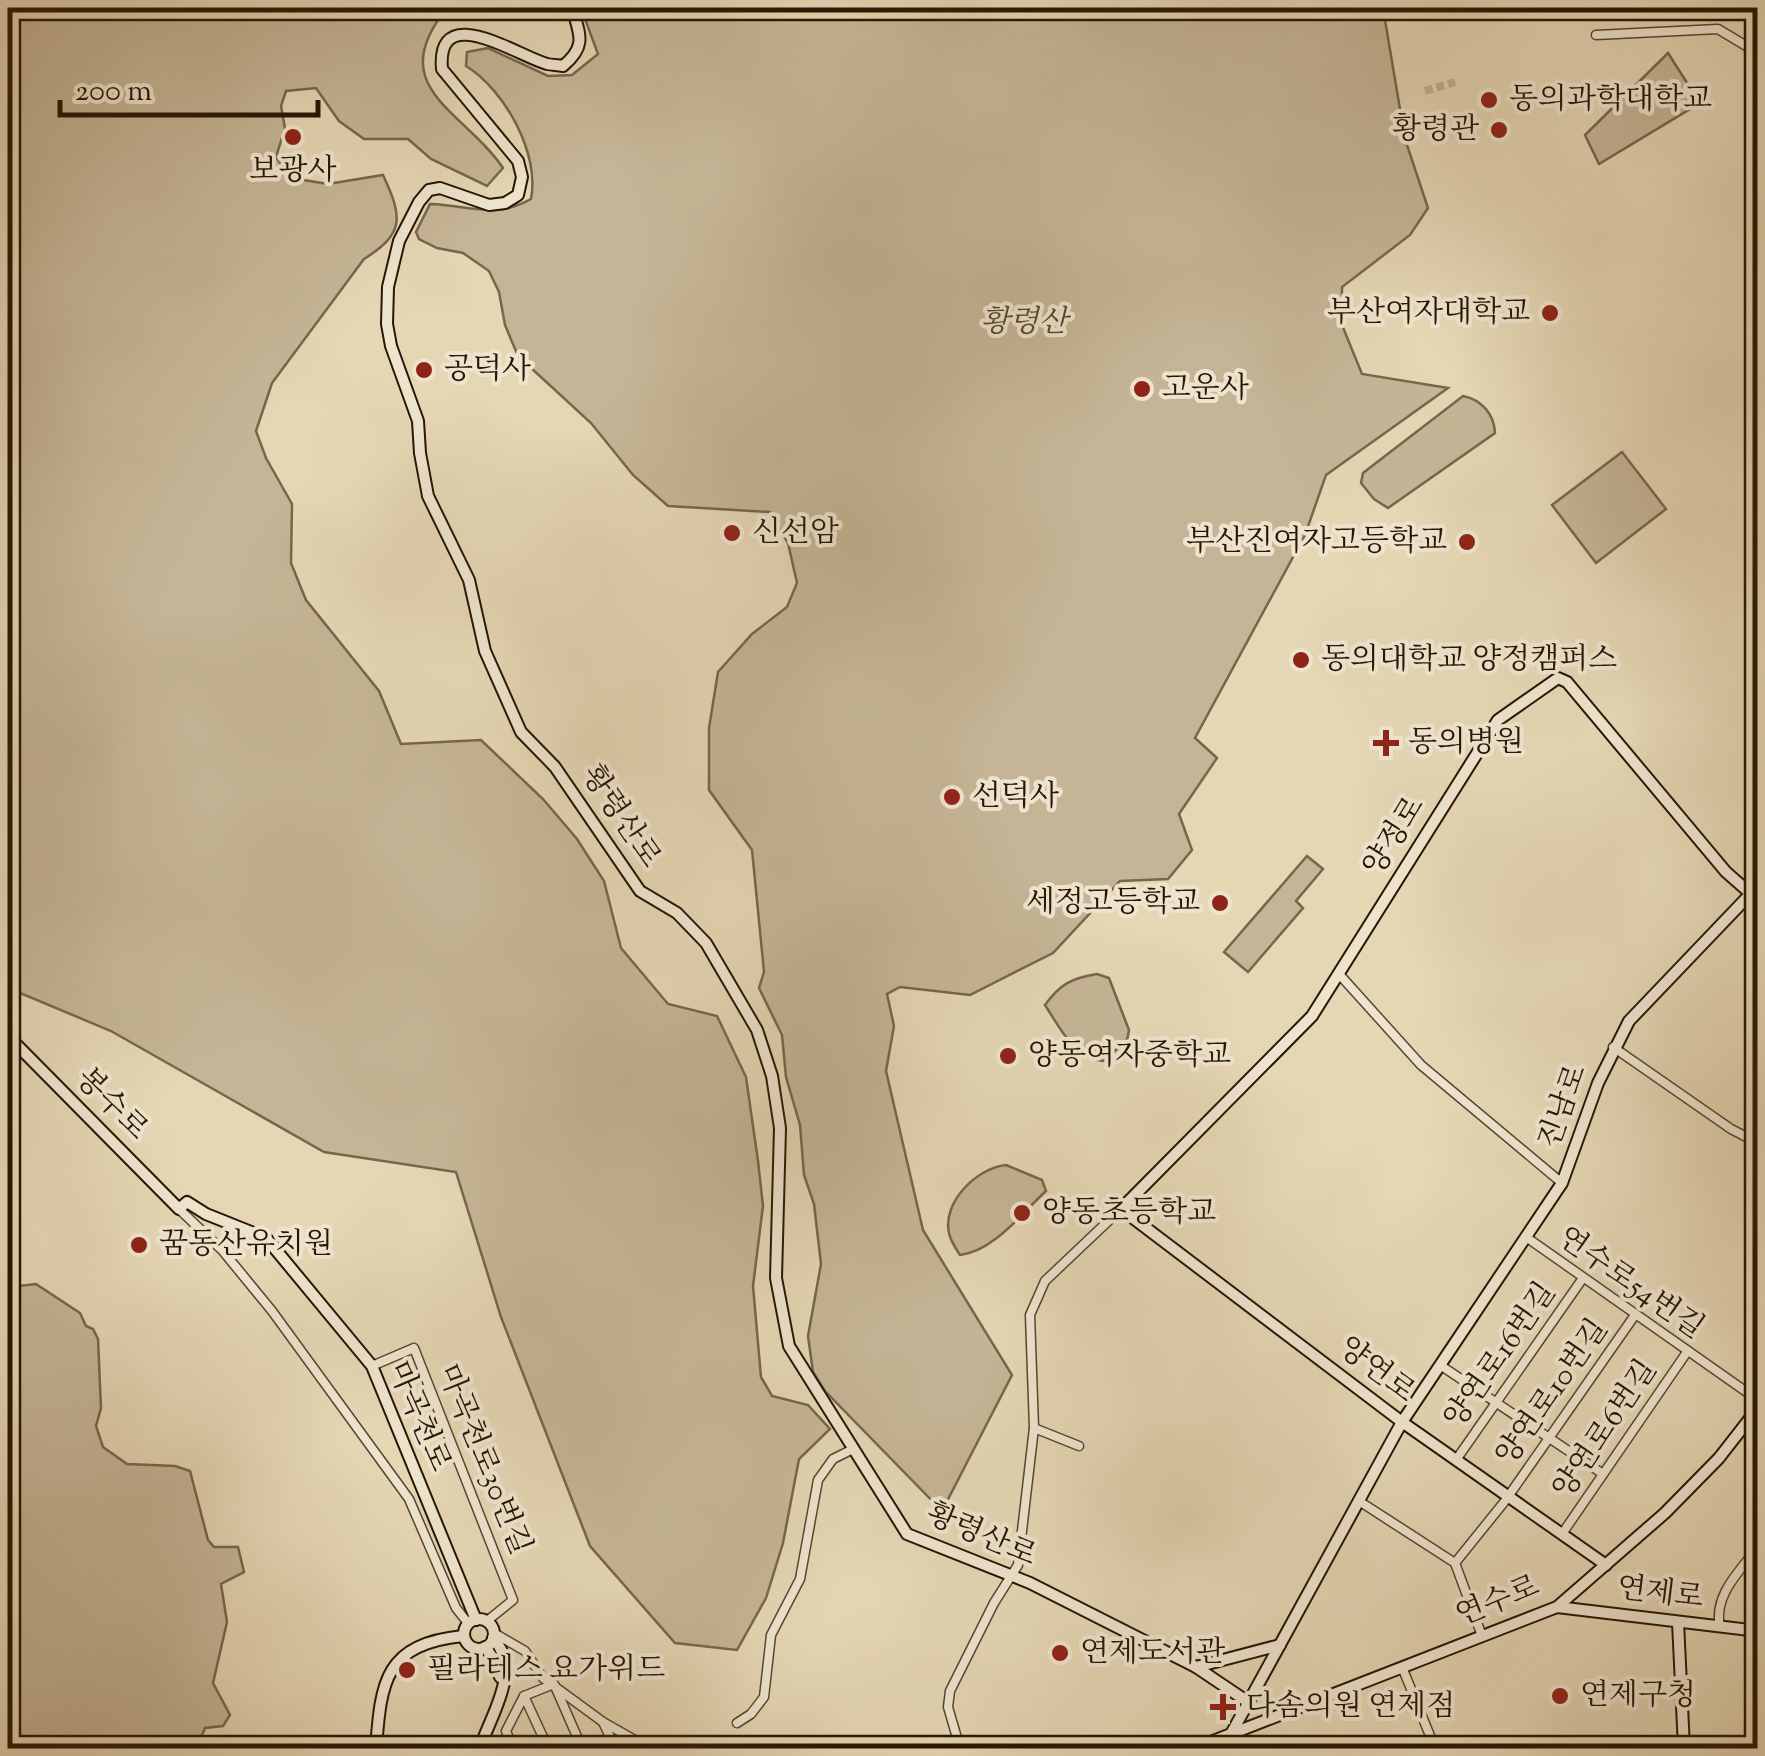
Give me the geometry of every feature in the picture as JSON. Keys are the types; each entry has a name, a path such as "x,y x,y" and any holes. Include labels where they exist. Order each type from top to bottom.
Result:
{"street":[{"name":"황령산로","path":"572,8 580,37 577,54 563,66 544,63 477,26 457,27 446,36 440,52 442,69 518,161 522,177 518,195 505,204 490,205 440,188 429,190 399,241 388,287 391,346 418,421 428,496 469,580 486,652 521,732 555,766 640,892 677,913 706,943 757,1030 772,1076 780,1128 776,1278 789,1346 907,1534 1012,1574 1196,1666 1248,1702"},
{"path":"1596,35 1718,29 1758,52"},
{"name":"양정로","path":"1121,1209 1312,1016 1498,720 1558,678 1567,682 1726,872 1755,893"},
{"name":"진남로","path":"1231,1734 1402,1422 1562,1183 1613,1047 1629,1022 1755,893"},
{"path":"1339,974 1421,1065 1562,1183"},
{"name":"봉수로","path":"8,1036 179,1209"},
{"path":"1613,1047 1731,1129 1758,1143"},
{"name":"마곡천로","path":"179,1209 187,1202 206,1214 266,1238 372,1366 477,1622 504,1658 502,1688 480,1748"},
{"path":"179,1209 222,1250 272,1311 409,1499 456,1608 477,1622 464,1636 428,1643 404,1656 388,1672 380,1693 376,1748"},
{"path":"960,1748 948,1706 950,1691 994,1603 1018,1565 1034,1428 1030,1315 1046,1281 1121,1209"},
{"name":"양연로","path":"1121,1209 1402,1422 1606,1565"},
{"name":"연수로54번길","path":"1526,1238 1758,1404"},
{"name":"양연로16번길","path":"1456,1460 1583,1278"},
{"name":"양연로10번길","path":"1455,1563 1548,1440 1635,1315"},
{"name":"마곡천로30번길","path":"372,1366 414,1348 514,1600 477,1622"},
{"name":"양연로6번길","path":"1562,1534 1687,1352"},
{"path":"1440,1365 1603,1474"},
{"name":"연수로","path":"1194,1748 1557,1607 1665,1512 1718,1458 1758,1404"},
{"path":"1034,1428 1079,1446"},
{"path":"737,1723 764,1698 771,1635 800,1580 818,1480 834,1459 852,1449"},
{"path":"1359,1501 1455,1563 1482,1636"},
{"path":"1720,1627 1720,1599 1758,1547"},
{"name":"연제로","path":"1557,1607 1758,1631"},
{"path":"1678,1622 1684,1748"},
{"path":"464,1636 471,1647 490,1640 525,1651 534,1670 603,1722 649,1748"},
{"path":"1196,1666 1280,1645"},
{"path":"1402,1668 1435,1748"},
{"path":"513,1748 506,1731 524,1696 554,1684"},
{"path":"554,1684 582,1748"},
{"path":"524,1696 548,1748"},
{"path":"603,1722 615,1748"},
{"path":"490,1726 506,1731"}],"green space":[{"path":"8,8 447,8 429,35 423,59 426,78 436,96 503,168 487,186 431,159 408,139 364,139 339,121 316,88 286,91 281,106 285,128 276,157 291,178 328,184 383,175 394,202 396,223 387,241 364,259 272,383 256,431 292,504 291,563 306,600 379,691 401,744 481,740 543,799 577,839 604,881 621,948 668,1004 717,1016 746,1077 763,1206 753,1286 761,1377 772,1396 808,1405 830,1429 799,1459 783,1543 766,1598 737,1650 675,1643 590,1546 501,1317 456,1172 324,1152 111,1031 8,988"},
{"name":"황령산","path":"581,8 1383,8 1405,139 1428,208 1410,235 1342,287 1342,325 1362,374 1448,388 1326,475 1305,535 1195,738 1217,758 1179,814 1192,850 1168,879 1120,881 1053,953 970,995 900,987 887,994 894,1026 886,1071 923,1230 1012,1375 942,1511 825,1391 813,1372 808,1336 821,1264 814,1204 804,1175 800,1125 786,1077 782,1035 759,988 764,972 752,850 709,790 709,728 718,672 752,634 787,607 797,583 788,543 770,512 668,506 633,475 591,423 518,356 489,271 463,253 437,248 419,239 416,232 430,204 493,210 531,199 525,143 494,91 466,66 467,52 488,48 548,76 572,75 598,54"},
{"path":"1668,53 1700,103 1599,164 1585,135"},
{"path":"1463,396 1486,409 1495,433 1388,508 1374,499 1361,483 1363,473"},
{"path":"1622,452 1666,509 1596,563 1552,505"},
{"path":"1307,856 1323,869 1296,901 1303,908 1248,972 1224,952"},
{"path":"1097,974 1109,978 1129,1030 1127,1040 1104,1061 1076,1048 1045,1005 1067,983"},
{"path":"1006,1165 1042,1180 1046,1191 996,1239 960,1255 949,1233 948,1221 956,1199 973,1180"},
{"path":"8,1284 36,1284 80,1313 86,1326 93,1329 98,1339 101,1408 96,1426 103,1447 127,1464 175,1466 190,1471 208,1540 214,1547 238,1547 244,1572 221,1584 227,1622 213,1683 230,1715 223,1726 205,1728 201,1748 8,1748"}],"tunnel":[{"path":"1425,91 1455,82"}],"place":[{"name":"동의과학대학교","path":"1489,100"},
{"name":"황령관","path":"1499,130"},
{"name":"보광사","path":"293,137"},
{"name":"부산여자대학교","path":"1550,313"},
{"name":"공덕사","path":"424,370"},
{"name":"고운사","path":"1142,389"},
{"name":"신선암","path":"732,533"},
{"name":"부산진여자고등학교","path":"1467,542"},
{"name":"동의대학교 양정캠퍼스","path":"1301,660"},
{"name":"동의병원","path":"1386,743"},
{"name":"선덕사","path":"952,797"},
{"name":"세정고등학교","path":"1220,903"},
{"name":"양동여자중학교","path":"1008,1056"},
{"name":"양동초등학교","path":"1022,1213"},
{"name":"꿈동산유치원","path":"139,1245"},
{"name":"연제도서관","path":"1060,1653"},
{"name":"필라테스 요가위드","path":"407,1670"},
{"name":"연제구청","path":"1560,1696"},
{"name":"다솜의원 연제점","path":"1223,1707"}]}
